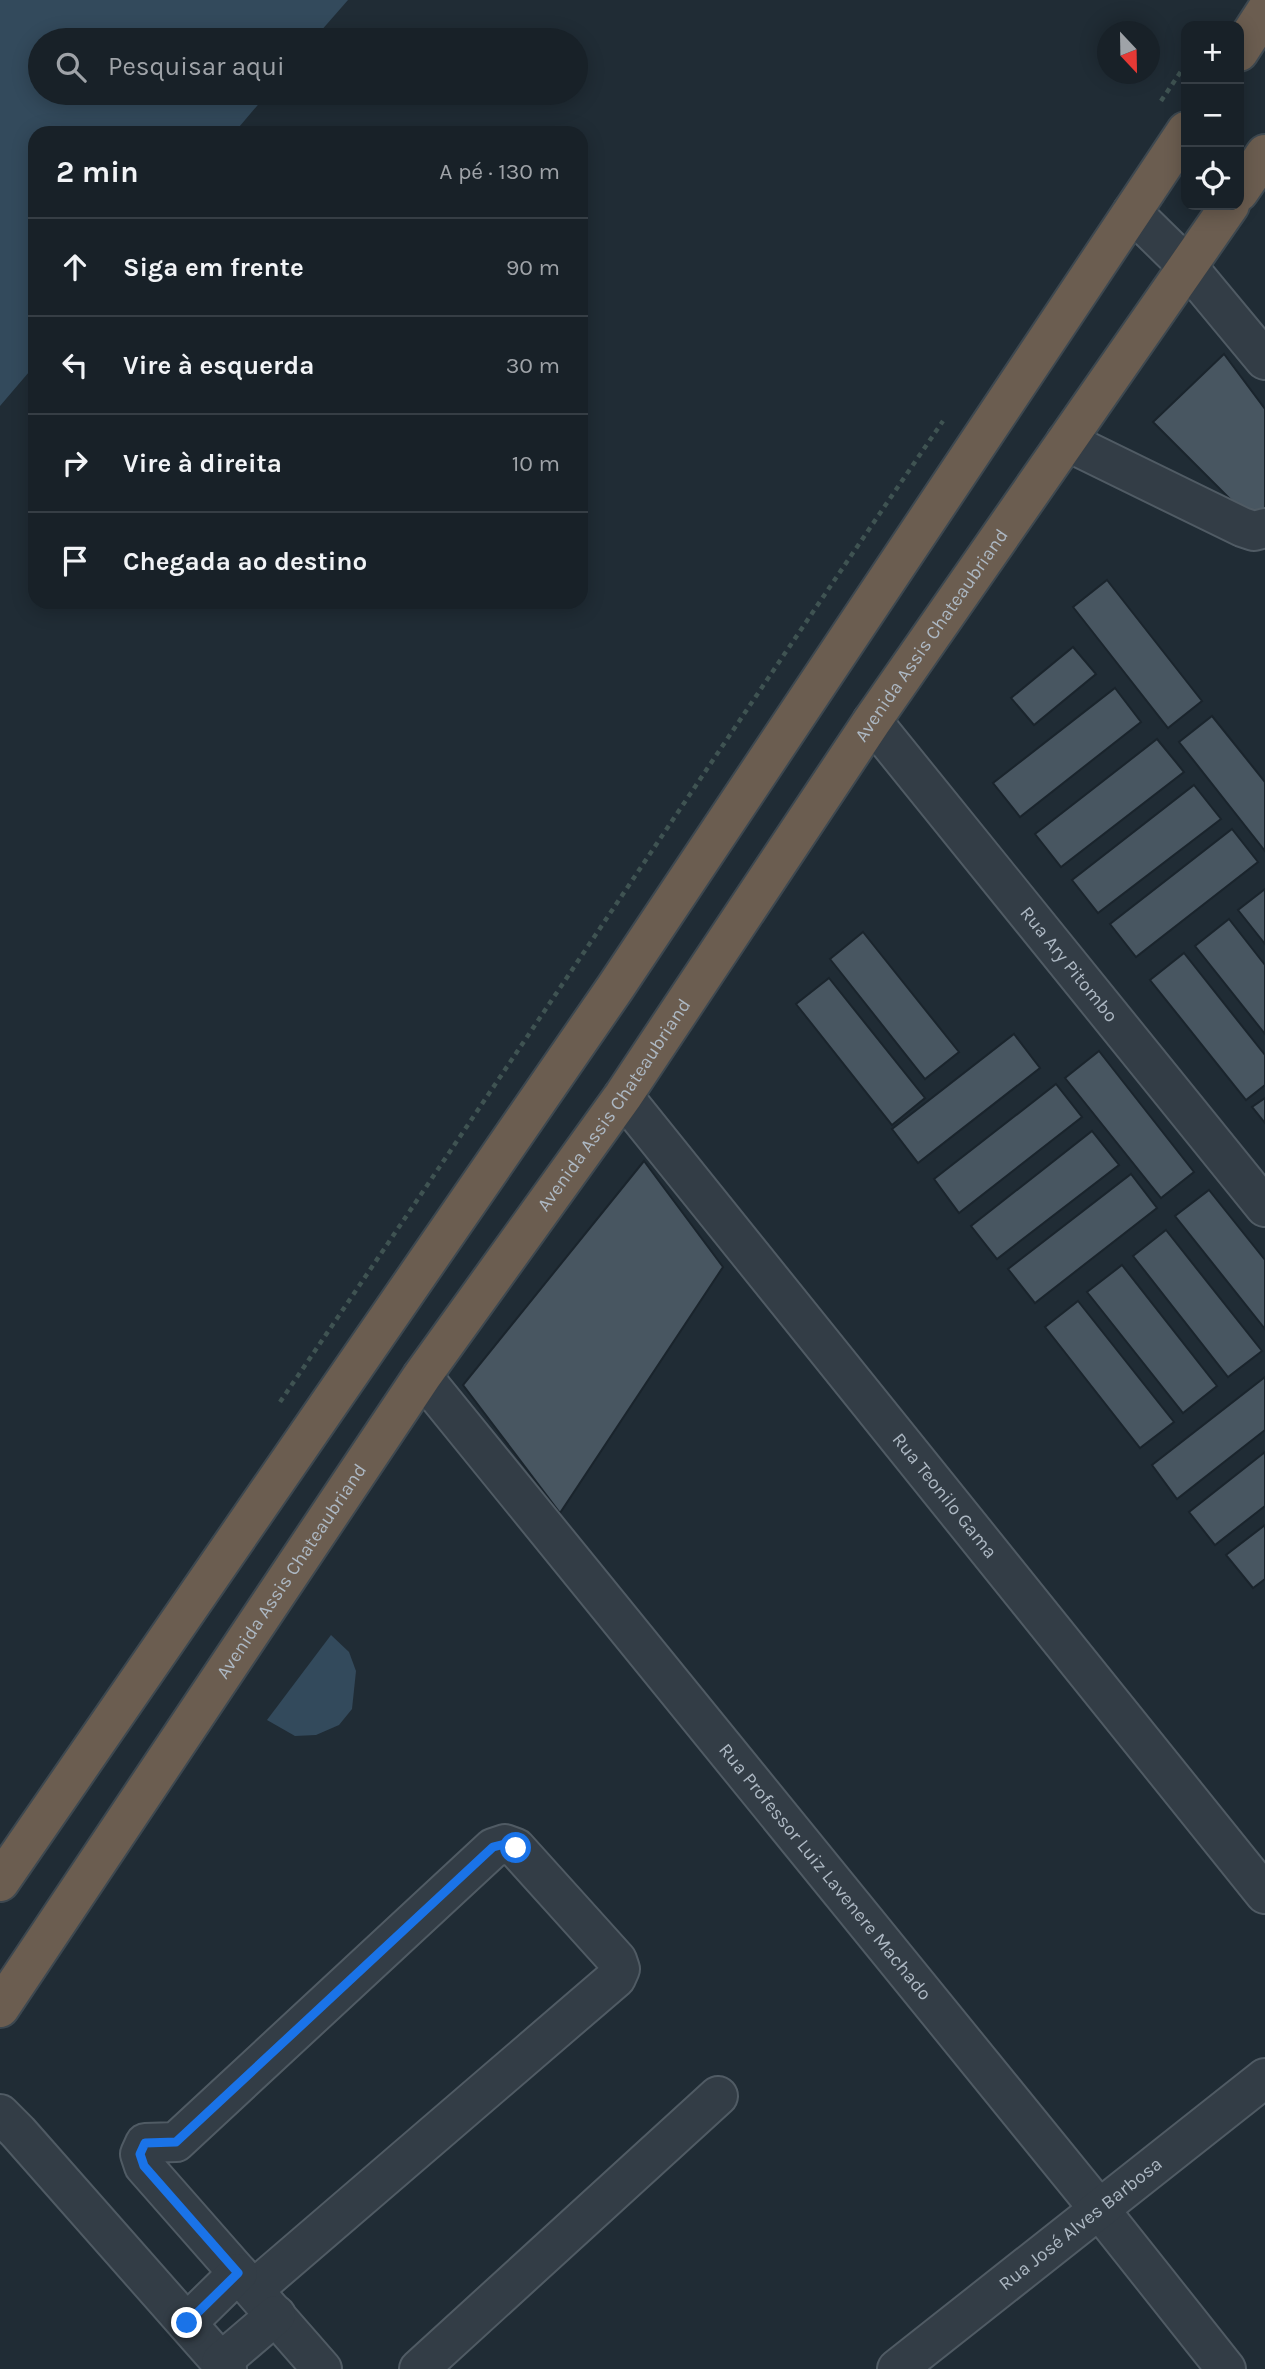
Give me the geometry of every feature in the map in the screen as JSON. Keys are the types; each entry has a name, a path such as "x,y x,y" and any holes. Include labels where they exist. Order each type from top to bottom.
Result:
{"highway":[{"path":"1244,44 1265,12"},
{"path":"0,1882 615,988 1181,138"},
{"path":"1244,185 1265,154"},
{"name":"Avenida Assis Chateaubriand","path":"0,2008 422,1376 623,1096 872,721 1227,210"},
{"path":"0,1910 97,1740"}],"street":[{"path":"1132,212 1188,266 1265,360"},
{"path":"1066,441 1242,527 1254,531 1265,528"},
{"name":"Rua Ary Pitombo","path":"872,721 1265,1207"},
{"name":"Rua Teonilo Gama","path":"623,1096 1265,1894"},
{"name":"Rua Professor Luiz Lavenere Machado","path":"422,1376 1226,2369"},
{"path":"187,2323 256,2293 616,1978 620,1969 617,1960 516,1848 505,1844 493,1847 176,2142 145,2143 140,2154 144,2166 256,2293 322,2369"},
{"name":"Rua José Alves Barbosa","path":"897,2369 1265,2078"},
{"path":"419,2369 718,2096"},
{"path":"0,2114 224,2366 256,2293"}],"path":[{"path":"1155,110 1181,71"},
{"path":"273,1413 429,1185 797,633 946,418"}],"water":[{"path":"0,0 348,0 324,28 28,28 28,105 258,105 240,126 28,126 28,373 0,406"},
{"path":"331,1635 349,1652 356,1671 352,1709 339,1725 316,1735 295,1736 267,1720"}],"building":[{"path":"1224,354 1265,409 1265,511 1254,523 1153,422"},
{"path":"1107,580 1202,701 1168,728 1073,607"},
{"path":"1073,647 1096,674 1034,725 1011,698"},
{"path":"1115,688 1141,722 1020,817 993,783"},
{"path":"1212,716 1265,782 1265,851 1179,742"},
{"path":"1157,739 1184,772 1061,867 1035,834"},
{"path":"1194,785 1221,819 1098,913 1072,880"},
{"path":"1232,829 1258,862 1136,957 1110,924"},
{"path":"1265,889 1265,944 1238,910"},
{"path":"1229,919 1265,965 1265,1034 1195,946"},
{"path":"863,932 959,1052 925,1079 830,959"},
{"path":"1184,953 1265,1055 1265,1085 1246,1100 1150,980"},
{"path":"829,978 925,1098 892,1125 796,1004"},
{"path":"1014,1034 1040,1068 918,1163 892,1129"},
{"path":"1099,1051 1194,1172 1161,1198 1065,1078"},
{"path":"1056,1084 1082,1117 959,1213 934,1179"},
{"path":"1265,1098 1265,1123 1252,1107"},
{"path":"1092,1131 1119,1165 997,1259 971,1226"},
{"path":"644,1161 723,1267 560,1513 463,1385"},
{"path":"1131,1174 1157,1208 1035,1303 1008,1269"},
{"path":"1209,1190 1265,1260 1265,1329 1175,1216"},
{"path":"1166,1230 1262,1351 1228,1377 1133,1256"},
{"path":"1122,1265 1217,1386 1183,1413 1087,1292"},
{"path":"1078,1301 1174,1422 1140,1448 1045,1327"},
{"path":"1265,1377 1265,1430 1177,1499 1152,1465"},
{"path":"1265,1452 1265,1506 1215,1545 1189,1512"},
{"path":"1265,1525 1265,1579 1253,1588 1226,1555"}],"route":[{"path":"187,2323 238,2273 144,2166 140,2154 145,2143 176,2142 493,1847 505,1844 516,1848"}]}
